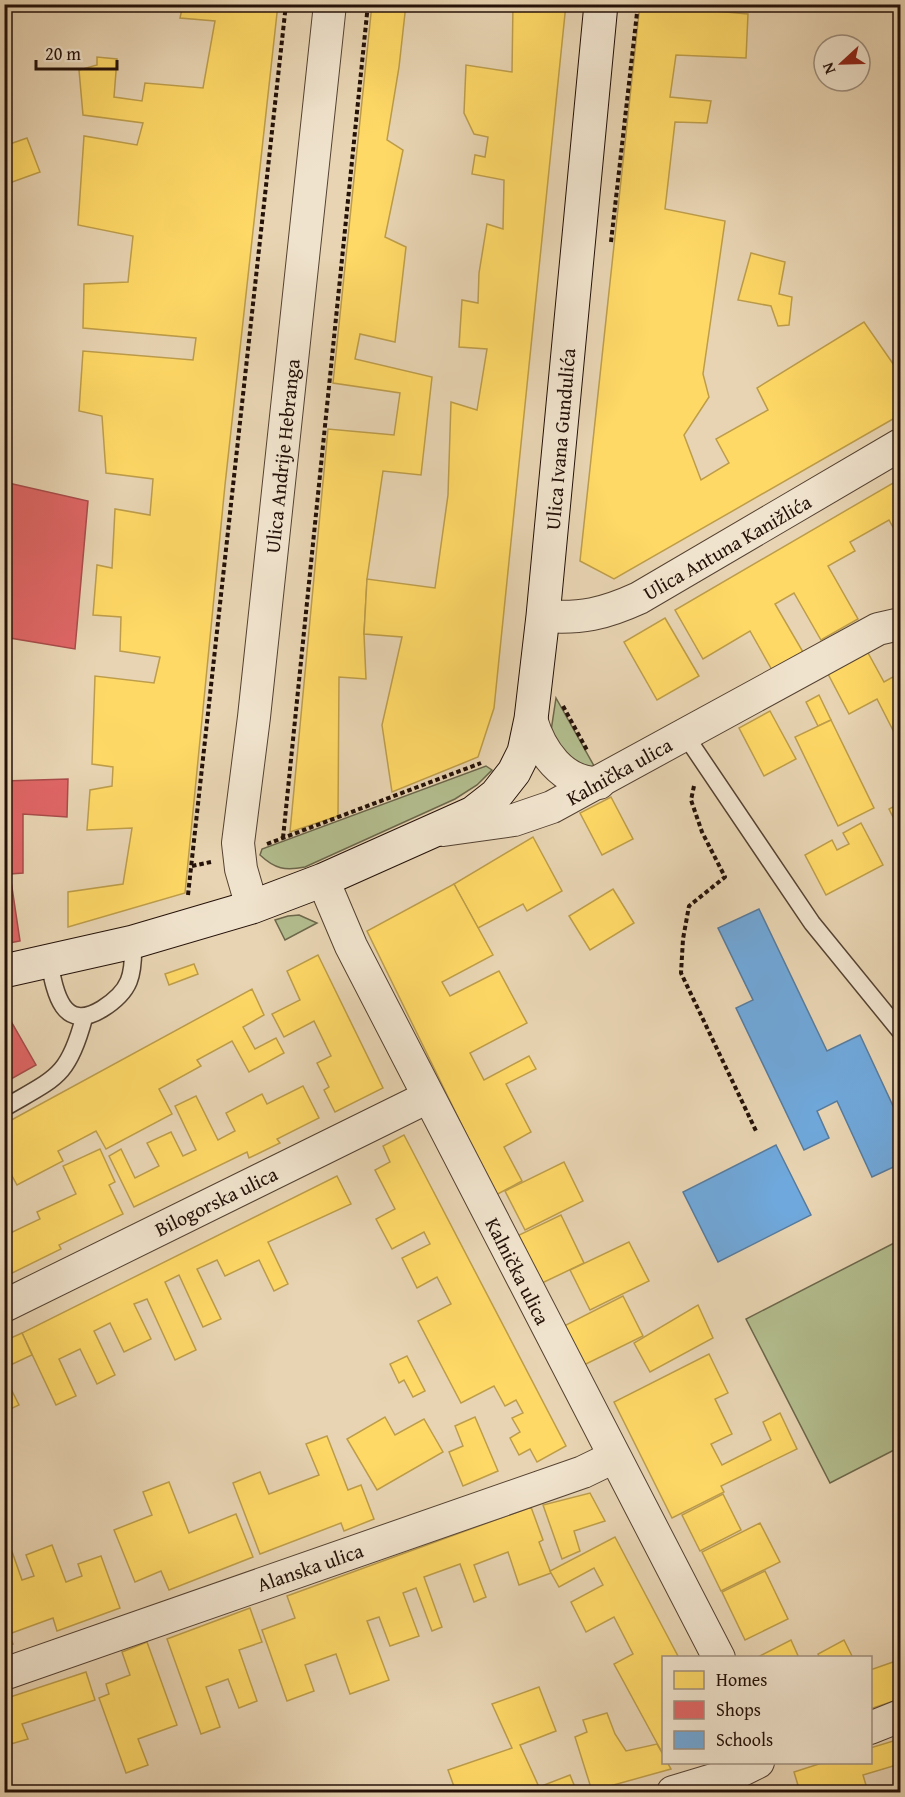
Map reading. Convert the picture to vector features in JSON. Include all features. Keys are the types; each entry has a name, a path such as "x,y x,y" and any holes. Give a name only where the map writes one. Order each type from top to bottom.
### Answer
{"main road":[{"name":"Ulica Ivana Gundulića","path":"437,831 473,813 506,784 524,752 531,719 543,616 601,4"},
{"name":"Kalnička ulica","path":"49,961 133,942 252,907 323,880 437,831"},
{"path":"4,971 49,961"}],"street":[{"name":"Ulica Andrije Hebranga","path":"252,907 241,869 238,843 254,717 330,4"},
{"name":"Ulica Antuna Kanižlića","path":"543,616 570,618 597,615 639,598 900,445"},
{"name":"Kalnička ulica","path":"437,831 537,814 602,782 694,748 878,629 900,624"},
{"path":"531,719 540,744 558,766 578,780 589,783 602,782"},
{"name":"Kalnička ulica","path":"323,880 346,936 718,1656"},
{"name":"Bilogorska ulica","path":"4,1306 428,1097"},
{"name":"Alanska ulica","path":"4,1674 583,1472 614,1457"},
{"path":"872,1727 900,1716"},
{"path":"673,1792 736,1773 755,1764"}],"lane":[{"path":"694,748 812,923 900,1031"},
{"path":"49,961 55,989 61,1002 76,1017 84,1018 108,1005 128,987 134,961 133,942"},
{"path":"4,1108 52,1080 61,1072 77,1045 84,1018"}],"path":[{"path":"286,4 192,866 239,855 488,759"},
{"path":"283,838 368,4"},
{"path":"562,703 602,782"},
{"path":"694,748 691,800 702,832 725,877 689,906 683,939 681,974 757,1133"}],"green space":[{"path":"556,698 598,773 563,759 551,731"},
{"path":"486,766 492,770 477,785 455,799 305,867 281,868 260,855 262,849"},
{"path":"299,915 317,923 285,940 275,920"},
{"path":"900,1240 900,1447 830,1483 746,1319"}],"building: Homes":[{"path":"183,4 278,4 225,485 185,893 68,927 68,892 123,884 132,828 87,830 90,790 112,786 113,767 92,764 95,676 154,683 160,657 120,651 121,617 93,615 97,565 112,568 115,509 150,515 153,479 106,473 102,416 79,411 83,351 193,360 196,338 83,328 84,284 128,282 133,236 78,225 84,136 137,145 143,123 83,115 79,70 97,65 97,57 117,59 114,97 142,101 145,83 203,88 215,21 180,18"},
{"path":"372,4 406,4 387,140 403,150 385,237 406,247 395,342 360,334 355,359 432,377 421,475 383,471 367,579 364,634 366,679 339,677 338,816 290,832 328,429 394,435 400,393 333,383"},
{"path":"513,4 566,4 494,708 478,757 392,792 382,725 402,637 364,634 367,579 435,588 448,495 451,402 477,410 487,349 459,347 462,300 478,303 479,273 487,224 503,229 504,180 472,174 475,155 485,157 488,137 474,134 464,113 466,65 512,72"},
{"path":"640,4 683,4 682,8 748,14 746,58 676,55 670,97 711,101 707,123 675,122 665,209 725,221 703,374 709,397 684,435 701,480 729,463 716,439 768,410 757,388 864,322 896,368 900,366 900,415 614,579 580,561"},
{"path":"27,138 40,172 4,185 4,146"},
{"path":"751,253 785,262 779,294 792,297 789,325 778,326 771,306 738,300"},
{"path":"900,479 900,540 889,520 850,542 855,551 828,566 858,619 821,640 794,593 775,604 803,652 772,670 750,631 703,659 675,610"},
{"path":"665,618 699,676 657,700 624,642"},
{"path":"867,651 884,682 900,673 900,744 877,699 849,714 827,672"},
{"path":"819,695 831,720 818,726 806,702"},
{"path":"770,711 796,759 764,776 739,728"},
{"path":"831,720 874,808 838,826 795,737"},
{"path":"611,797 633,839 602,855 580,813"},
{"path":"900,803 900,831 889,809"},
{"path":"861,823 883,865 826,895 805,855 832,840 837,850 849,844 843,833"},
{"path":"533,837 562,891 527,911 523,904 478,928 454,884"},
{"path":"454,884 493,955 442,982 450,996 499,971 527,1023 470,1053 484,1080 529,1056 536,1069 506,1084 531,1132 504,1147 522,1181 496,1195 367,931"},
{"path":"613,889 634,923 590,950 569,916"},
{"path":"318,955 383,1088 335,1112 324,1090 329,1087 317,1063 331,1056 314,1021 284,1037 272,1014 300,1000 287,971"},
{"path":"194,964 198,974 169,985 165,974"},
{"path":"252,989 264,1015 243,1027 255,1049 276,1038 284,1053 249,1072 232,1041 197,1060 201,1066 159,1089 172,1114 106,1149 96,1131 58,1151 63,1161 17,1185 4,1161 4,1124"},
{"path":"303,1086 319,1118 277,1139 280,1143 249,1158 247,1152 134,1207 109,1156 121,1149 135,1178 159,1166 147,1143 171,1132 183,1156 196,1150 175,1106 196,1096 218,1140 235,1131 226,1113 262,1094 267,1104"},
{"path":"404,1135 566,1446 537,1462 530,1449 519,1455 510,1438 520,1432 512,1418 523,1413 516,1400 505,1406 494,1386 461,1403 418,1321 451,1304 437,1277 417,1288 402,1258 430,1244 424,1232 392,1249 376,1219 395,1209 375,1170 390,1162 383,1146"},
{"path":"100,1149 115,1182 109,1185 123,1214 59,1245 61,1249 4,1277 4,1236 40,1219 37,1212 76,1194 63,1166"},
{"path":"564,1162 583,1201 525,1230 505,1191"},
{"path":"337,1176 351,1204 268,1242 288,1284 274,1291 259,1260 225,1276 217,1260 197,1269 221,1319 203,1327 179,1275 165,1282 196,1350 175,1360 147,1299 134,1304 151,1339 124,1352 110,1323 94,1331 115,1375 97,1384 80,1349 59,1359 76,1396 56,1405 22,1333"},
{"path":"561,1215 584,1263 540,1284 517,1236"},
{"path":"629,1242 649,1281 590,1310 570,1270"},
{"path":"623,1296 643,1336 584,1365 564,1326"},
{"path":"698,1305 713,1338 650,1372 634,1343"},
{"path":"22,1333 32,1355 4,1368 4,1341"},
{"path":"709,1354 728,1393 715,1399 732,1434 711,1444 722,1465 771,1440 763,1422 780,1413 797,1449 721,1486 724,1492 672,1518 614,1402"},
{"path":"407,1356 425,1391 413,1397 404,1380 399,1383 390,1364"},
{"path":"4,1375 19,1405 4,1412"},
{"path":"385,1417 395,1435 424,1419 443,1452 377,1490 347,1439"},
{"path":"475,1417 498,1471 463,1486 449,1452 463,1446 455,1426"},
{"path":"327,1436 348,1490 361,1485 374,1519 344,1531 341,1523 260,1554 233,1483 260,1472 269,1494 319,1475 306,1444"},
{"path":"169,1482 189,1533 236,1514 253,1557 169,1590 161,1571 135,1582 114,1530 152,1515 143,1492"},
{"path":"590,1493 605,1521 574,1531 580,1551 562,1559 543,1505"},
{"path":"723,1494 741,1530 700,1551 682,1515"},
{"path":"531,1507 543,1540 539,1542 551,1573 519,1585 508,1552 474,1565 486,1597 474,1602 460,1564 424,1577 442,1627 432,1631 416,1588 403,1593 419,1636 390,1646 379,1617 367,1621 389,1680 350,1694 336,1654 305,1665 314,1691 287,1701 262,1630 295,1618 287,1596"},
{"path":"760,1523 780,1562 721,1591 702,1552"},
{"path":"615,1537 678,1656 662,1656 662,1752 614,1664 633,1654 614,1617 586,1632 571,1602 603,1585 594,1568 559,1587 550,1571"},
{"path":"9,1543 22,1580 34,1576 26,1555 52,1545 66,1582 82,1576 78,1564 101,1556 120,1608 57,1631 53,1618 9,1634 13,1644 4,1647 4,1545"},
{"path":"765,1571 788,1619 745,1640 722,1592"},
{"path":"250,1608 262,1642 239,1650 257,1701 239,1708 228,1679 206,1687 220,1727 201,1734 167,1639"},
{"path":"791,1640 798,1656 760,1656"},
{"path":"844,1640 852,1656 819,1656 818,1654"},
{"path":"147,1642 177,1725 138,1739 148,1765 126,1773 99,1698 109,1694 106,1684 130,1675 122,1652"},
{"path":"896,1661 900,1670 900,1699 872,1708 872,1669"},
{"path":"86,1672 95,1700 22,1724 28,1739 4,1746 4,1699"},
{"path":"539,1687 556,1731 520,1745 539,1787 570,1775 577,1792 456,1792 448,1770 512,1748 492,1704"},
{"path":"607,1713 615,1734 626,1751 657,1744 662,1753 662,1764 668,1764 671,1769 592,1791 575,1737 587,1732 583,1720"},
{"path":"900,1739 900,1764 863,1775 868,1792 800,1792 794,1772 819,1764 872,1764 872,1747"}],"building: Shops":[{"path":"4,482 88,501 75,649 4,637"},
{"path":"68,779 67,817 23,814 23,873 10,874 20,941 4,944 4,781"},
{"path":"4,1009 36,1065 4,1083"}],"building: Schools":[{"path":"759,909 827,1051 860,1035 900,1121 900,1164 872,1177 837,1101 817,1111 829,1138 804,1150 736,1008 753,1000 718,928"},
{"path":"776,1145 811,1215 718,1262 683,1192"}]}
